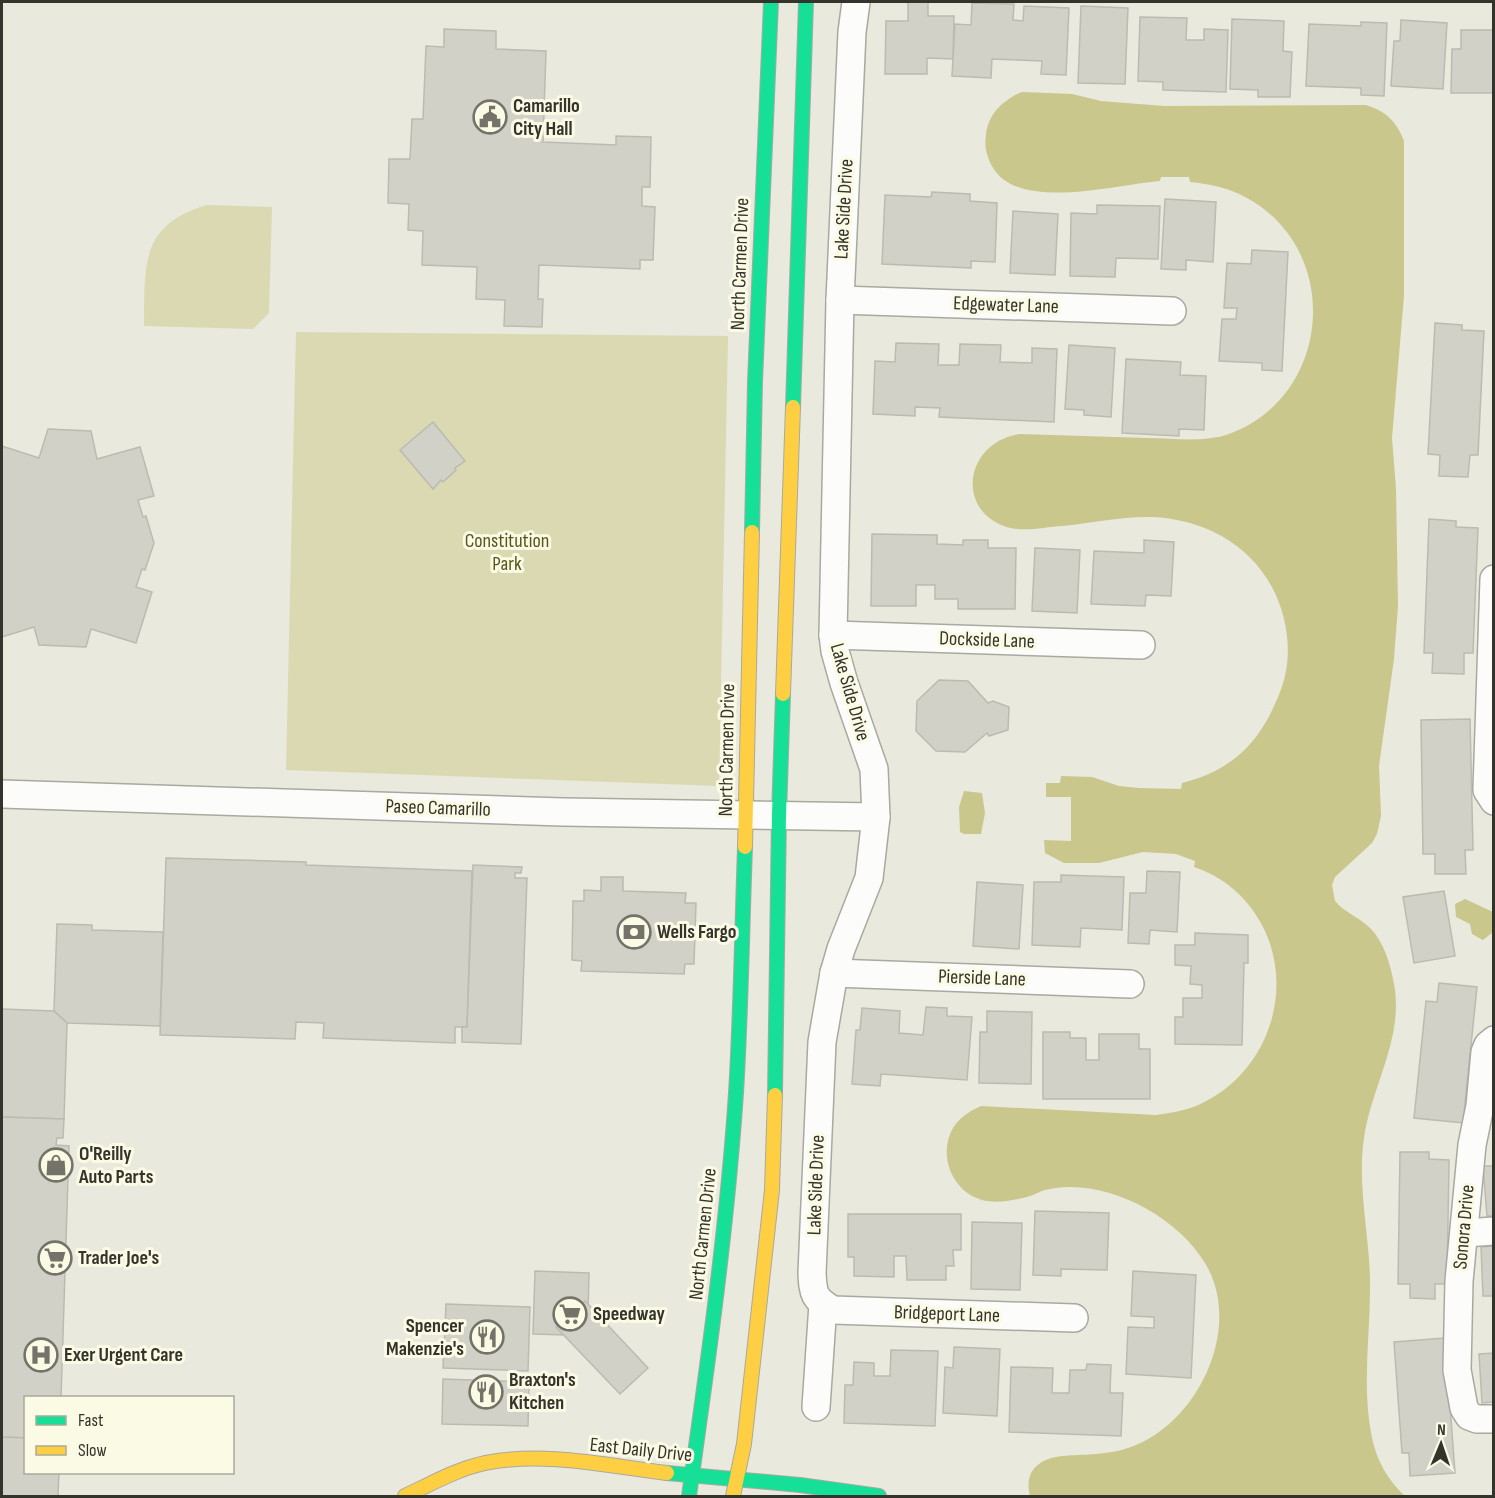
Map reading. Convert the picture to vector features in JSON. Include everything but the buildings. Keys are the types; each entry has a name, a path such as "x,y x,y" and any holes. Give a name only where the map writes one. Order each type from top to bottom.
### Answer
{"main road":[{"name":"North Carmen Drive","path":"689,1497 714,1324 736,1091 746,814 755,382 771,2"},
{"path":"733,1497 744,1444 772,1190 776,1116 779,815 806,2"},
{"name":"East Daily Drive","path":"405,1497 458,1471 486,1463 539,1459 818,1487 879,1497"}],"street":[{"name":"Lake Side Drive","path":"823,1304 816,1299 812,1273 822,1042 834,973 869,878 876,817 873,769 844,683 833,635 840,300 852,32 856,2"},
{"name":"Edgewater Lane","path":"840,300 1172,311"},
{"path":"1494,579 1487,790 1494,801"},
{"name":"Dockside Lane","path":"833,635 1141,645"},
{"name":"Paseo Camarillo","path":"2,794 563,812 876,817"},
{"name":"Pierside Lane","path":"834,973 1130,984"},
{"name":"Sonora Drive","path":"1481,1418 1464,1408 1457,1370 1459,1281 1472,1145 1480,1106 1483,1062 1488,1045 1494,1040"},
{"path":"1465,1233 1494,1231"},
{"path":"816,1407 823,1304"},
{"name":"Bridgeport Lane","path":"823,1304 833,1310 850,1311 1074,1318"}],"green space":[{"path":"207,205 272,207 269,313 253,329 144,326 146,267 157,236 185,213"},
{"name":"Constitution Park","path":"296,332 728,336 719,786 286,770"}],"shaded area":[{"path":"1022,92 1072,94 1101,101 1164,106 1366,105 1390,118 1404,141 1404,296 1392,438 1396,489 1398,606 1394,659 1379,766 1381,816 1377,834 1372,843 1335,877 1332,885 1335,901 1367,925 1379,940 1390,966 1396,1000 1392,1040 1364,1138 1362,1173 1370,1279 1367,1378 1369,1418 1372,1438 1380,1463 1393,1484 1405,1496 1030,1496 1031,1474 1035,1467 1045,1460 1105,1453 1131,1447 1155,1435 1176,1417 1194,1395 1208,1370 1216,1343 1219,1315 1216,1288 1205,1263 1192,1245 1175,1229 1135,1203 1113,1194 1067,1187 1045,1190 1020,1199 999,1202 985,1201 969,1194 955,1179 947,1159 949,1138 953,1128 966,1115 981,1106 1156,1115 1196,1106 1220,1093 1241,1075 1257,1053 1268,1029 1275,1004 1276,977 1272,951 1256,915 1242,897 1225,882 1194,867 1195,861 1176,854 1143,852 1099,863 1064,863 1045,853 1044,840 1071,841 1071,797 1046,797 1046,783 1060,783 1061,776 1092,777 1119,786 1181,789 1182,783 1217,770 1243,751 1264,725 1284,680 1288,641 1279,603 1264,574 1239,547 1224,537 1189,523 1152,517 1033,529 1011,528 988,517 978,505 973,491 973,476 978,462 988,449 1002,440 1020,434 1188,439 1229,434 1263,415 1289,389 1305,357 1313,322 1311,286 1299,252 1278,222 1247,198 1219,187 1190,182 1189,177 1161,177 1160,181 1069,192 1023,189 1005,180 992,166 987,155 985,143 987,127 993,114 1003,104"},
{"path":"964,791 982,793 985,813 981,834 960,832 959,807"},
{"path":"1465,899 1493,912 1493,932 1483,940 1472,934 1470,924 1456,917 1455,904"}],"traffic: fast":[{"path":"752,532 755,382 771,2"},
{"path":"793,407 806,2"},
{"path":"775,1095 783,694"},
{"path":"689,1496 728,1194 739,1032 745,847"},
{"path":"667,1473 800,1485 879,1496"}],"traffic: slow":[{"path":"783,694 793,407"},
{"path":"745,847 752,532"},
{"path":"733,1496 744,1444 772,1190 775,1095"},
{"path":"405,1496 464,1469 508,1460 553,1459 667,1473"}],"place":[{"name":"Camarillo City Hall","path":"490,117"},
{"name":"Wells Fargo","path":"634,932"},
{"name":"O'Reilly Auto Parts","path":"56,1165"},
{"name":"Trader Joe's","path":"55,1258"},
{"name":"Speedway","path":"570,1314"},
{"name":"Spencer Makenzie's","path":"487,1337"},
{"name":"Exer Urgent Care","path":"41,1355"},
{"name":"Braxton's Kitchen","path":"486,1392"}]}
